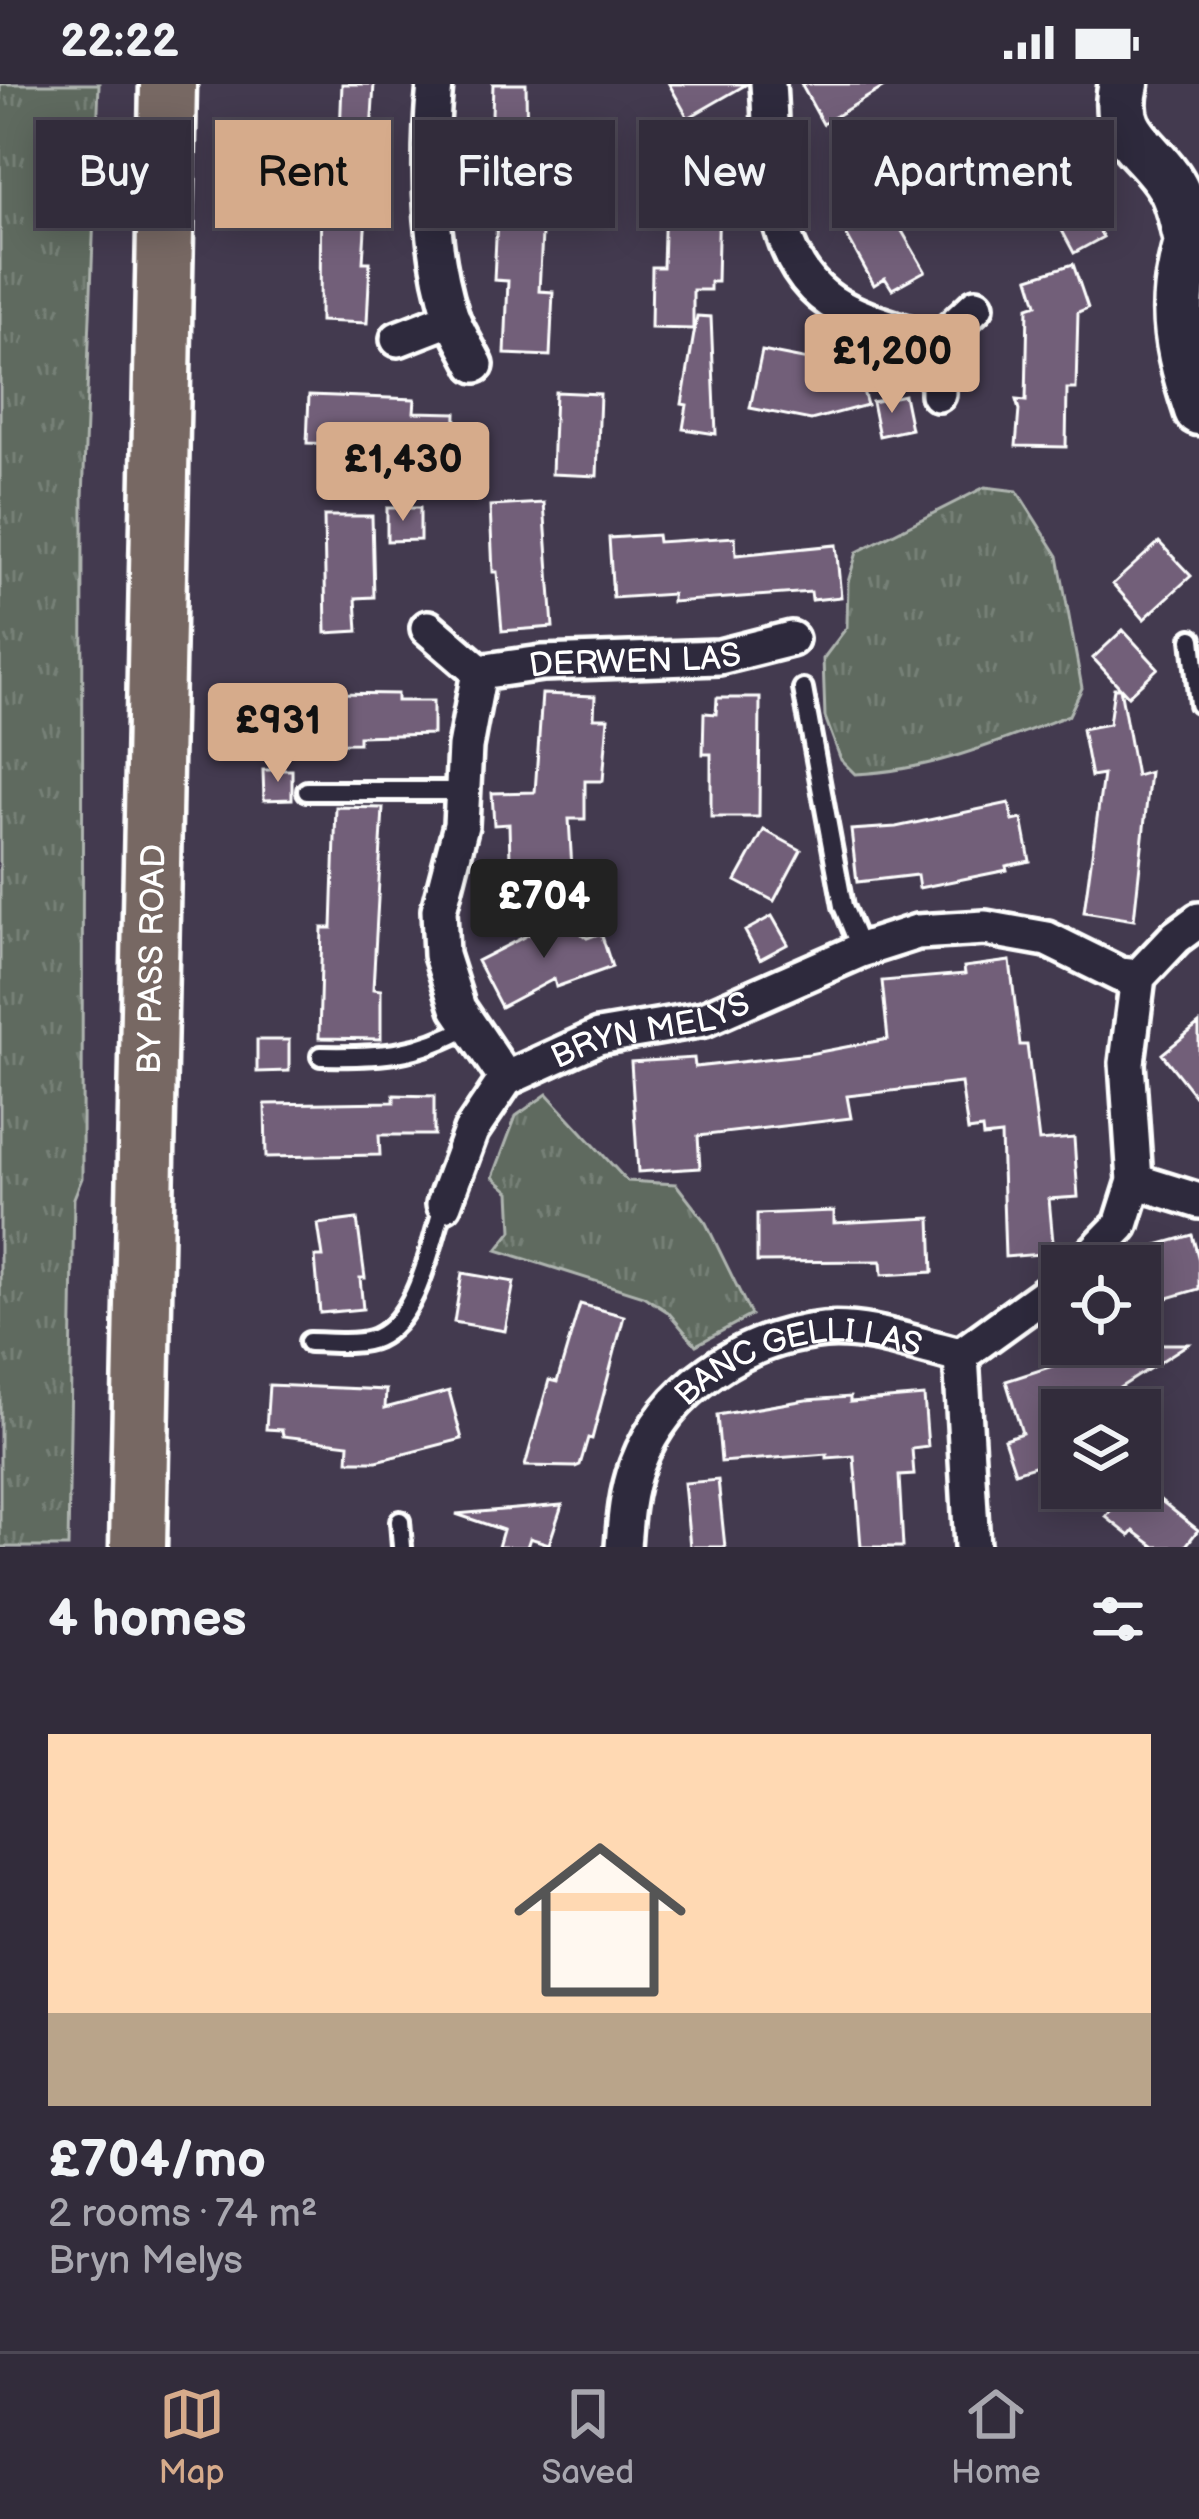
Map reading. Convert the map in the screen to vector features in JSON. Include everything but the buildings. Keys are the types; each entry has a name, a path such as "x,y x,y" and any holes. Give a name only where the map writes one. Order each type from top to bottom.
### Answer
{"main road":[{"name":"BY PASS ROAD","path":"138,1547 168,84"}],"street":[{"path":"436,84 433,187 438,261 452,318 476,364"},
{"path":"768,84 782,234 795,265 808,283 839,307 938,342"},
{"path":"1122,85 1124,124 1194,226 1175,313 1199,410"},
{"path":"1145,154 1162,163 1199,164"},
{"path":"938,394 938,342 976,306"},
{"path":"398,339 452,318"},
{"path":"428,628 479,672 465,747 460,824 440,910 441,955 458,1008 506,1079 471,1131 444,1204"},
{"name":"DERWEN LAS","path":"479,672 542,664 718,657 791,639"},
{"path":"1101,1245 1121,1225 1135,1181 1126,1063 1138,977 1199,920"},
{"name":"BRYN MELYS","path":"506,1079 598,1036 704,1019 861,950 917,932 985,928 1047,939 1120,975 1138,977"},
{"path":"1135,1181 1199,1201"},
{"name":"BANC GELLI LAS","path":"623,1547 626,1507 638,1463 664,1413 710,1370 764,1343 826,1330 961,1355 1041,1297"},
{"path":"961,1355 972,1547"}],"lane":[{"path":"1192,639 1199,704"},
{"path":"802,688 843,906 861,950"},
{"path":"307,791 462,791"},
{"path":"321,1056 392,1057 438,1044 470,1026"},
{"path":"309,1342 372,1340 398,1324 418,1283 444,1204"},
{"path":"400,1521 402,1547"}],"green space":[{"path":"0,84 99,84 98,120 36,120 36,228 93,228 83,498 82,1178 74,1198 68,1547 0,1547"},
{"path":"985,487 1017,491 1058,556 1082,688 1069,715 1017,735 938,761 855,774 841,760 825,717 823,659 847,627 848,582 857,552"},
{"path":"547,1094 627,1181 676,1184 706,1223 751,1315 696,1345 668,1312 643,1296 497,1250 512,1231 510,1192 493,1177 516,1116"}]}
